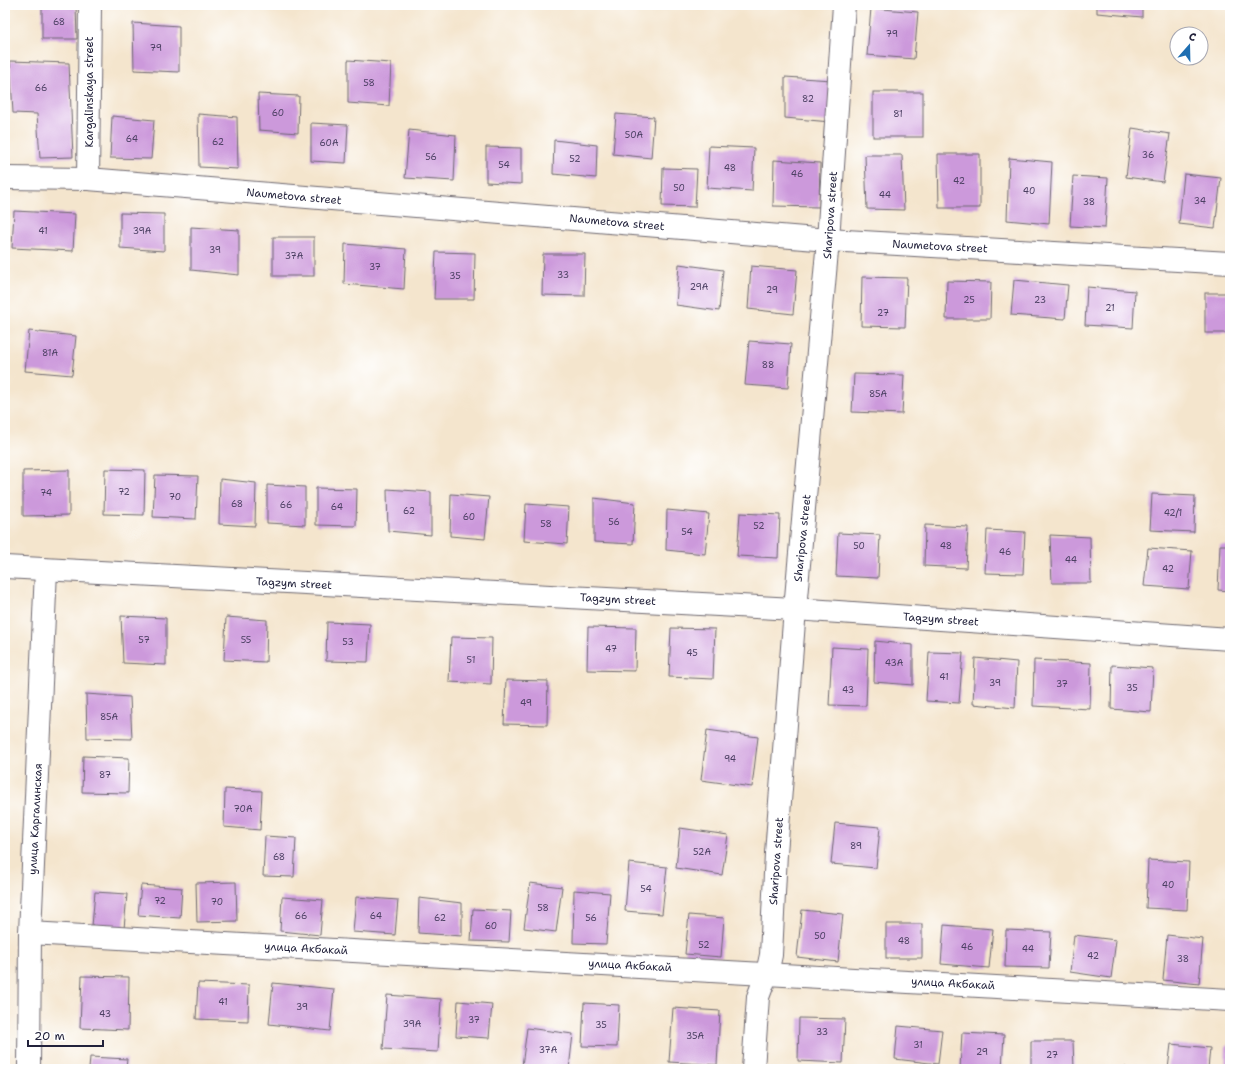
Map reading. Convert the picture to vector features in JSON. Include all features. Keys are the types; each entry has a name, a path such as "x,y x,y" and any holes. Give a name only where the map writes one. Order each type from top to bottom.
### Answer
{"street":[{"name":"Kargalinskaya street","path":"88,179 90,5"},
{"name":"Sharipova street","path":"753,1069 758,997 768,973 771,955 776,853 795,609 828,240 844,5"},
{"name":"Naumetova street","path":"5,178 88,179 828,240 1230,263"},
{"name":"Tagzym street","path":"5,567 795,609 1230,639"},
{"name":"улица Каргалинская","path":"29,1069 30,933 46,570"},
{"name":"улица Акбакай","path":"30,933 768,973 1230,1000"}],"building":[{"path":"42,5 76,5 77,39 42,39"},
{"path":"1097,5 1142,5 1142,17 1097,13"},
{"path":"871,8 918,12 914,59 867,55"},
{"path":"133,23 179,26 179,72 134,70"},
{"path":"348,60 391,63 389,106 348,103"},
{"path":"10,61 69,63 73,157 40,158 37,114 13,113"},
{"path":"785,77 832,80 831,122 785,118"},
{"path":"873,92 923,92 923,137 873,137"},
{"path":"258,94 299,96 298,133 259,130"},
{"path":"198,114 237,117 238,169 199,167"},
{"path":"616,114 654,117 651,158 613,154"},
{"path":"112,116 154,120 151,159 110,158"},
{"path":"311,123 348,125 346,163 311,161"},
{"path":"1132,128 1170,134 1163,182 1126,177"},
{"path":"409,130 456,135 454,181 405,178"},
{"path":"554,140 597,145 596,178 553,174"},
{"path":"709,146 754,148 752,191 707,188"},
{"path":"486,147 521,148 521,184 486,182"},
{"path":"938,154 980,154 980,208 939,208"},
{"path":"865,155 902,155 904,210 867,209"},
{"path":"1009,158 1052,162 1049,224 1007,220"},
{"path":"774,160 820,163 819,207 773,206"},
{"path":"663,168 697,169 695,207 662,206"},
{"path":"1184,174 1221,178 1215,228 1179,224"},
{"path":"1073,176 1108,178 1105,228 1070,226"},
{"path":"14,211 75,214 73,251 12,248"},
{"path":"120,213 164,214 164,251 120,248"},
{"path":"191,227 239,230 239,275 191,270"},
{"path":"273,237 314,237 314,276 273,276"},
{"path":"345,244 406,249 404,289 344,284"},
{"path":"436,252 475,253 474,299 434,299"},
{"path":"543,254 585,254 584,296 542,295"},
{"path":"679,264 723,270 719,311 676,305"},
{"path":"751,266 797,270 793,314 748,309"},
{"path":"862,277 907,278 905,327 861,326"},
{"path":"1014,280 1068,285 1065,319 1011,315"},
{"path":"947,281 991,282 990,319 946,319"},
{"path":"1087,287 1135,291 1133,328 1085,325"},
{"path":"1205,293 1230,293 1230,333 1205,333"},
{"path":"29,331 76,336 72,375 25,371"},
{"path":"749,341 791,344 788,388 745,385"},
{"path":"854,374 904,375 902,414 852,412"},
{"path":"105,469 145,470 144,515 104,514"},
{"path":"69,470 69,515 23,516 23,471"},
{"path":"155,475 198,476 196,519 153,517"},
{"path":"220,479 256,483 255,526 219,524"},
{"path":"267,485 305,487 305,525 267,523"},
{"path":"316,488 357,489 356,526 316,525"},
{"path":"387,489 431,492 431,535 388,531"},
{"path":"451,494 489,497 485,539 450,536"},
{"path":"1152,494 1195,496 1194,532 1150,530"},
{"path":"594,498 635,503 633,544 594,542"},
{"path":"526,504 569,507 567,544 524,541"},
{"path":"667,510 709,514 705,554 666,550"},
{"path":"740,513 780,515 778,558 737,556"},
{"path":"925,525 968,527 966,568 924,566"},
{"path":"987,530 1025,532 1023,574 985,573"},
{"path":"838,533 880,535 878,578 836,576"},
{"path":"1050,535 1090,537 1091,583 1052,583"},
{"path":"1220,545 1230,545 1230,591 1218,590"},
{"path":"1148,548 1192,551 1189,589 1144,586"},
{"path":"121,616 166,618 166,665 123,663"},
{"path":"226,617 267,620 266,662 224,660"},
{"path":"327,622 370,624 368,662 326,661"},
{"path":"588,627 636,628 635,671 587,670"},
{"path":"671,628 715,629 713,679 669,677"},
{"path":"451,637 492,638 491,684 449,682"},
{"path":"875,641 913,645 913,685 874,682"},
{"path":"832,647 868,649 866,706 829,705"},
{"path":"929,652 963,653 959,703 926,701"},
{"path":"975,658 1017,662 1015,708 973,704"},
{"path":"1034,660 1091,663 1090,709 1033,706"},
{"path":"1112,665 1153,668 1151,712 1111,709"},
{"path":"506,680 548,681 547,725 504,724"},
{"path":"86,694 130,697 132,739 87,738"},
{"path":"707,730 758,737 752,787 701,780"},
{"path":"83,756 129,758 128,793 82,792"},
{"path":"225,789 262,791 260,830 224,827"},
{"path":"835,823 880,827 876,868 831,864"},
{"path":"680,828 728,835 722,875 676,868"},
{"path":"265,836 296,838 294,877 263,876"},
{"path":"1148,860 1189,862 1187,910 1146,908"},
{"path":"629,863 667,867 662,914 625,911"},
{"path":"236,882 237,921 197,922 196,883"},
{"path":"530,883 562,887 556,932 524,928"},
{"path":"141,885 182,888 180,918 138,915"},
{"path":"574,890 610,893 606,944 573,943"},
{"path":"95,892 127,894 124,929 92,926"},
{"path":"282,897 323,900 320,935 280,931"},
{"path":"356,897 398,900 395,935 353,932"},
{"path":"419,898 462,903 462,936 418,933"},
{"path":"473,909 511,911 509,942 471,941"},
{"path":"802,910 843,914 838,962 797,957"},
{"path":"689,915 724,918 721,957 685,954"},
{"path":"886,924 922,924 922,958 886,958"},
{"path":"944,925 993,929 989,968 941,964"},
{"path":"1006,930 1051,932 1049,968 1005,967"},
{"path":"1074,935 1116,940 1111,978 1070,972"},
{"path":"1167,935 1203,939 1199,984 1163,980"},
{"path":"82,976 129,977 128,1030 80,1028"},
{"path":"198,983 249,985 248,1021 196,1019"},
{"path":"273,983 334,989 330,1031 269,1024"},
{"path":"387,995 441,999 438,1052 383,1049"},
{"path":"458,1001 492,1004 489,1038 456,1036"},
{"path":"584,1003 619,1005 617,1047 582,1046"},
{"path":"673,1008 720,1011 717,1065 669,1062"},
{"path":"799,1018 845,1019 843,1063 798,1061"},
{"path":"898,1026 942,1030 938,1064 895,1059"},
{"path":"527,1028 573,1034 569,1069 546,1069 522,1066"},
{"path":"962,1033 1004,1035 1002,1069 960,1069"},
{"path":"1031,1041 1073,1041 1074,1069 1031,1069"},
{"path":"1171,1044 1210,1048 1208,1069 1168,1069"},
{"path":"1226,1045 1230,1045 1230,1069 1225,1069"},
{"path":"90,1057 127,1059 126,1069 89,1069"},
{"path":"1126,1067 1126,1069 1097,1069 1097,1068"}]}
